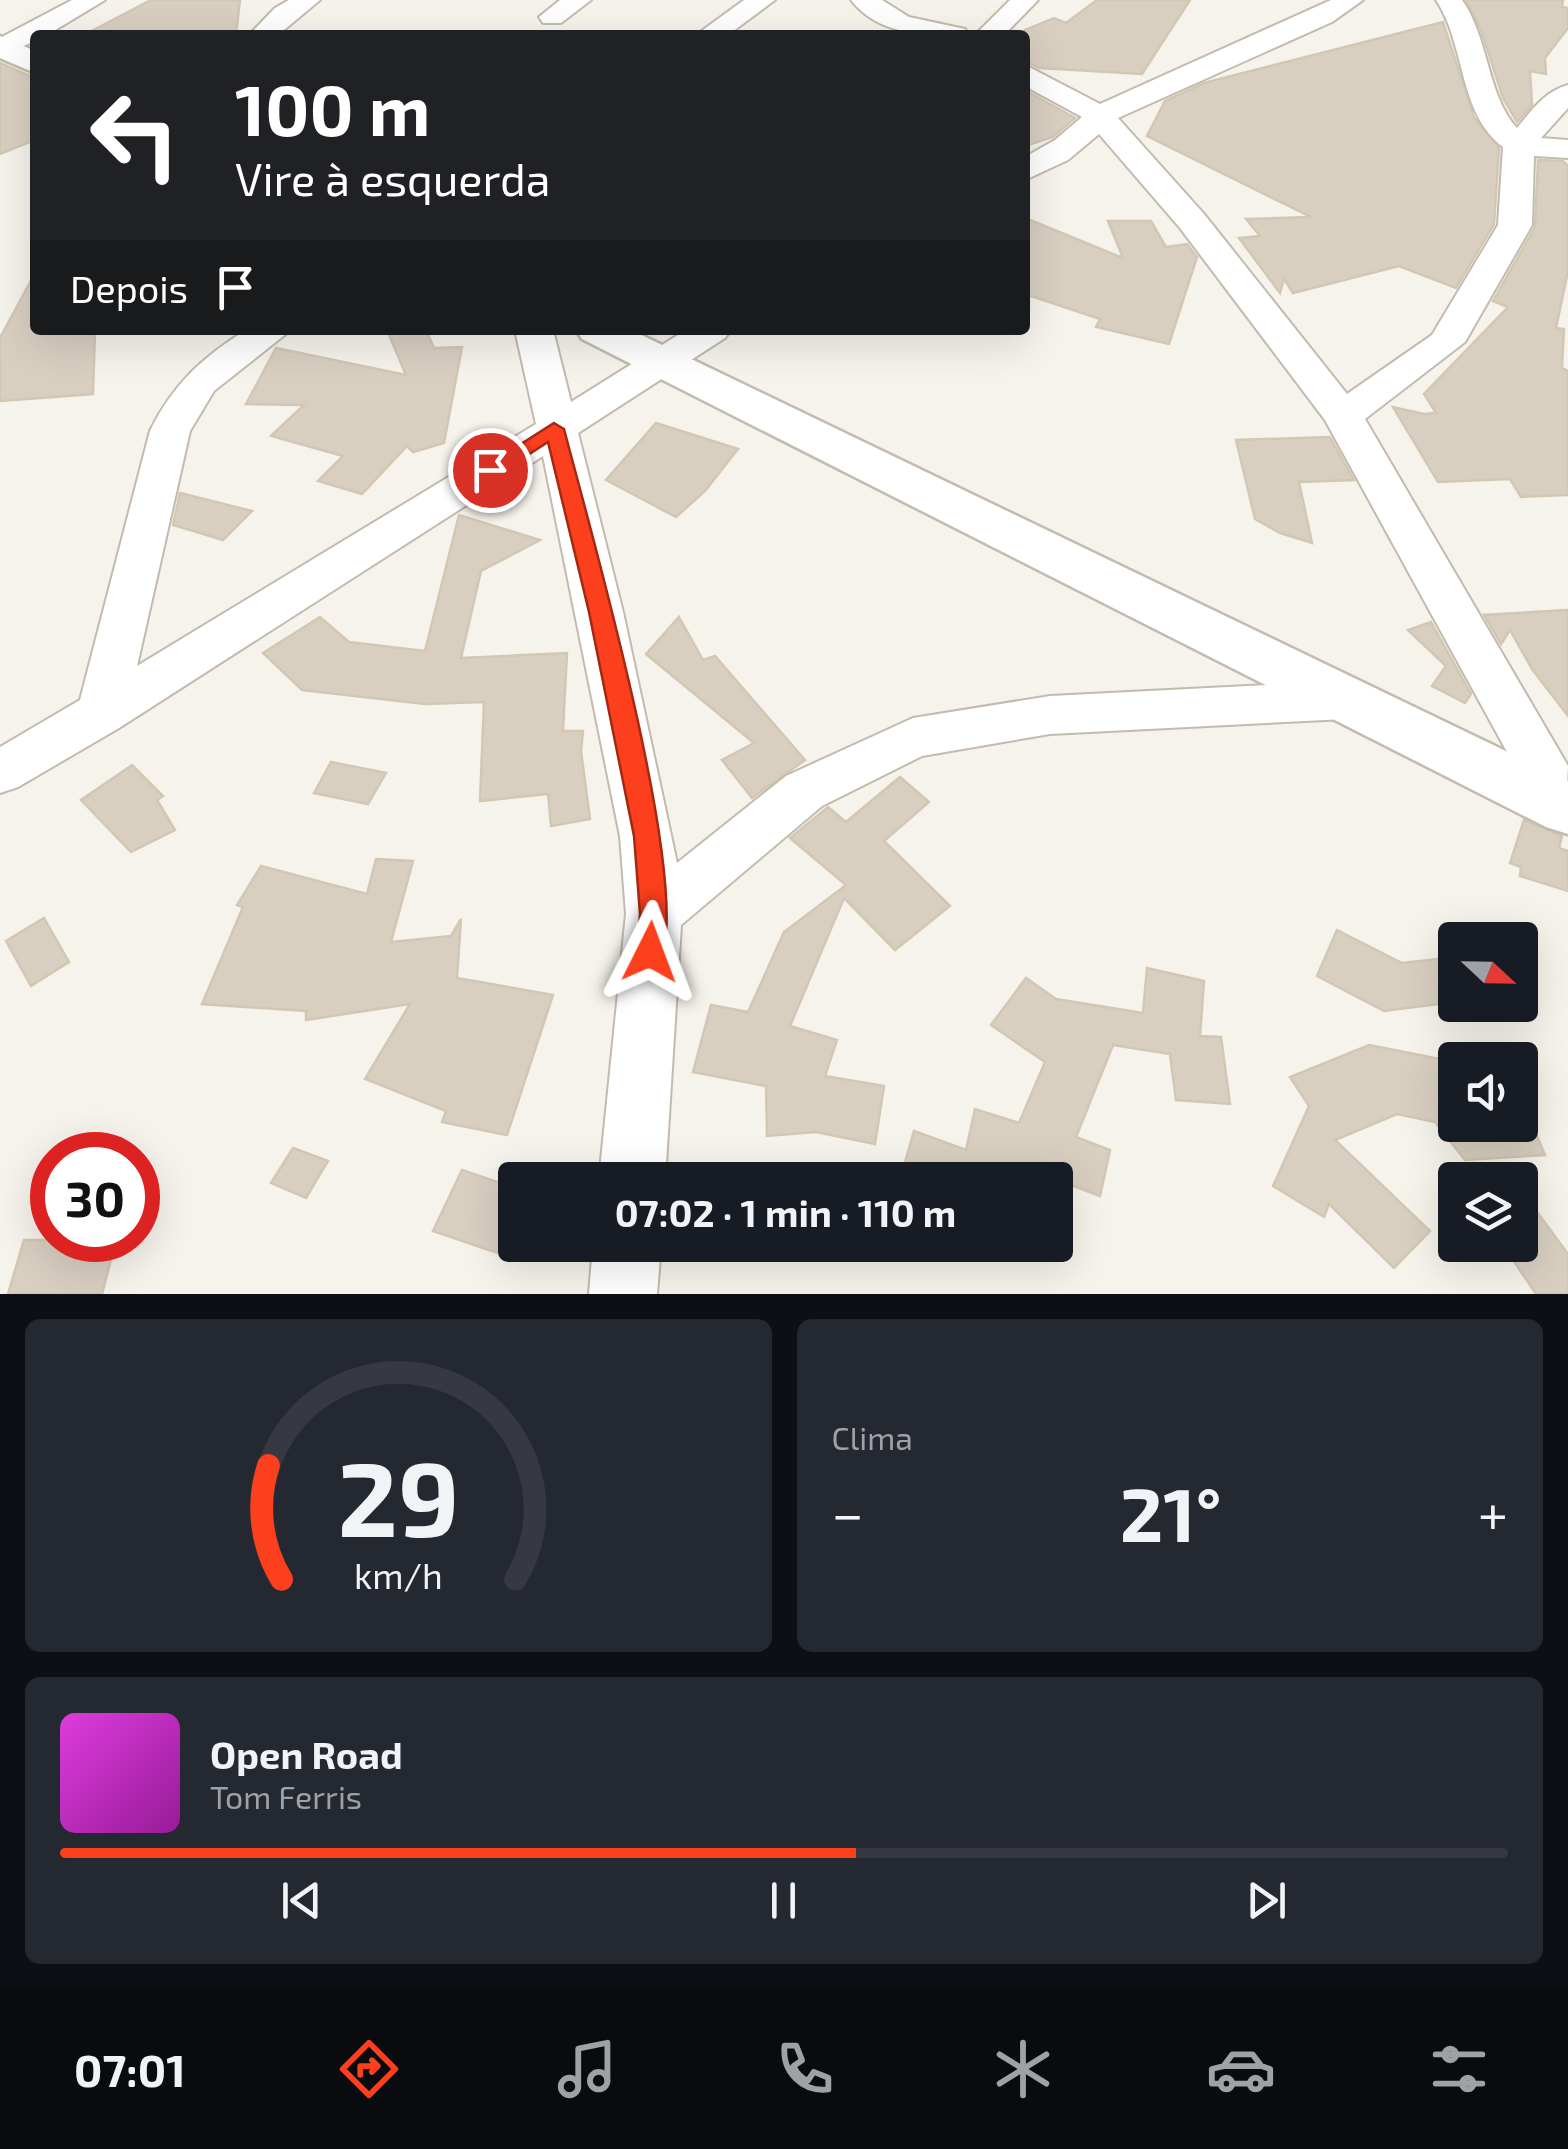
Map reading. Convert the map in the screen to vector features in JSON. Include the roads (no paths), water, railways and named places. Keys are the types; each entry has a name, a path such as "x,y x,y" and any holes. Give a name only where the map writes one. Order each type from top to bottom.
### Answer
{"street":[{"path":"41,30 92,0"},
{"path":"267,30 307,0"},
{"path":"552,18 578,0"},
{"path":"864,0 900,23 932,30"},
{"path":"994,30 1024,0"},
{"path":"1030,167 1070,146 1087,132 1099,114 1323,16 1350,0"},
{"path":"1449,0 1464,22 1490,114 1498,128 1519,146 1568,149"},
{"path":"717,4 754,6"},
{"path":"718,30 754,6"},
{"path":"1,54 30,37"},
{"path":"1,54 30,62"},
{"path":"1030,77 1099,114 1192,221 1344,416 1567,809"},
{"path":"1344,416 1446,342 1515,225 1519,146 1548,110 1568,94"},
{"path":"101,714 160,468 186,395 214,368 264,335"},
{"path":"535,335 647,836 654,914 633,1162"},
{"path":"606,335 1567,809"},
{"path":"0,772 101,714 703,335"},
{"path":"654,914 804,791 913,738 1050,715 1345,700"},
{"path":"622,1294 625,1262"}]}
